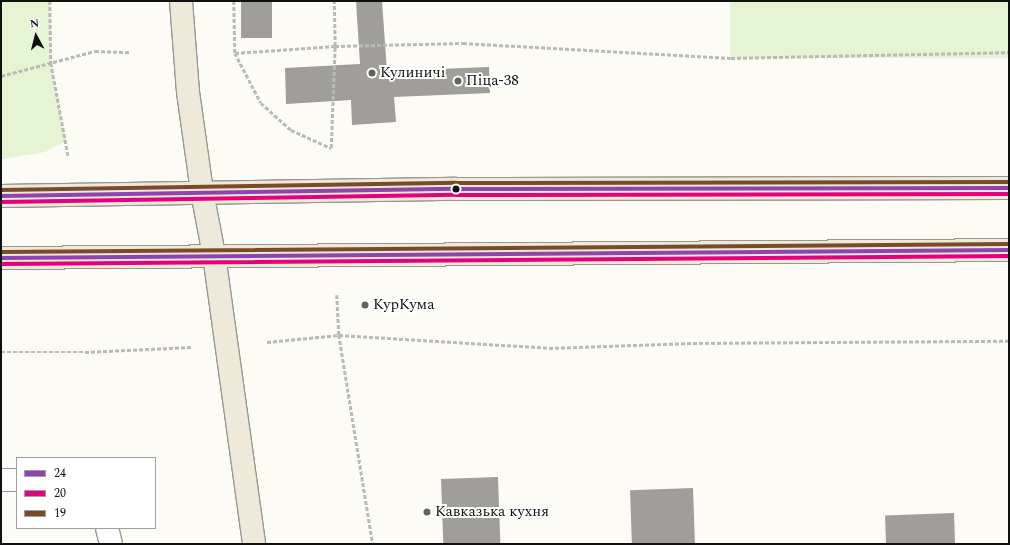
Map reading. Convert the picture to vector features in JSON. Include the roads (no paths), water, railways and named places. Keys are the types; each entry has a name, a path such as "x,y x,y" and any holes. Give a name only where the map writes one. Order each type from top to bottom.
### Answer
{"main road":[{"path":"181,1 188,92 202,192 214,255 254,544"},
{"path":"1,196 456,189 1009,188"},
{"path":"1,258 214,255 1009,250"}],"lane":[{"path":"1,480 16,480"},
{"path":"107,529 111,544"}],"place":[{"name":"Кулиничі","path":"372,73"},
{"name":"Піца-38","path":"458,81"},
{"name":"КурКума","path":"365,305"},
{"name":"Кавказька кухня","path":"427,512"}]}
